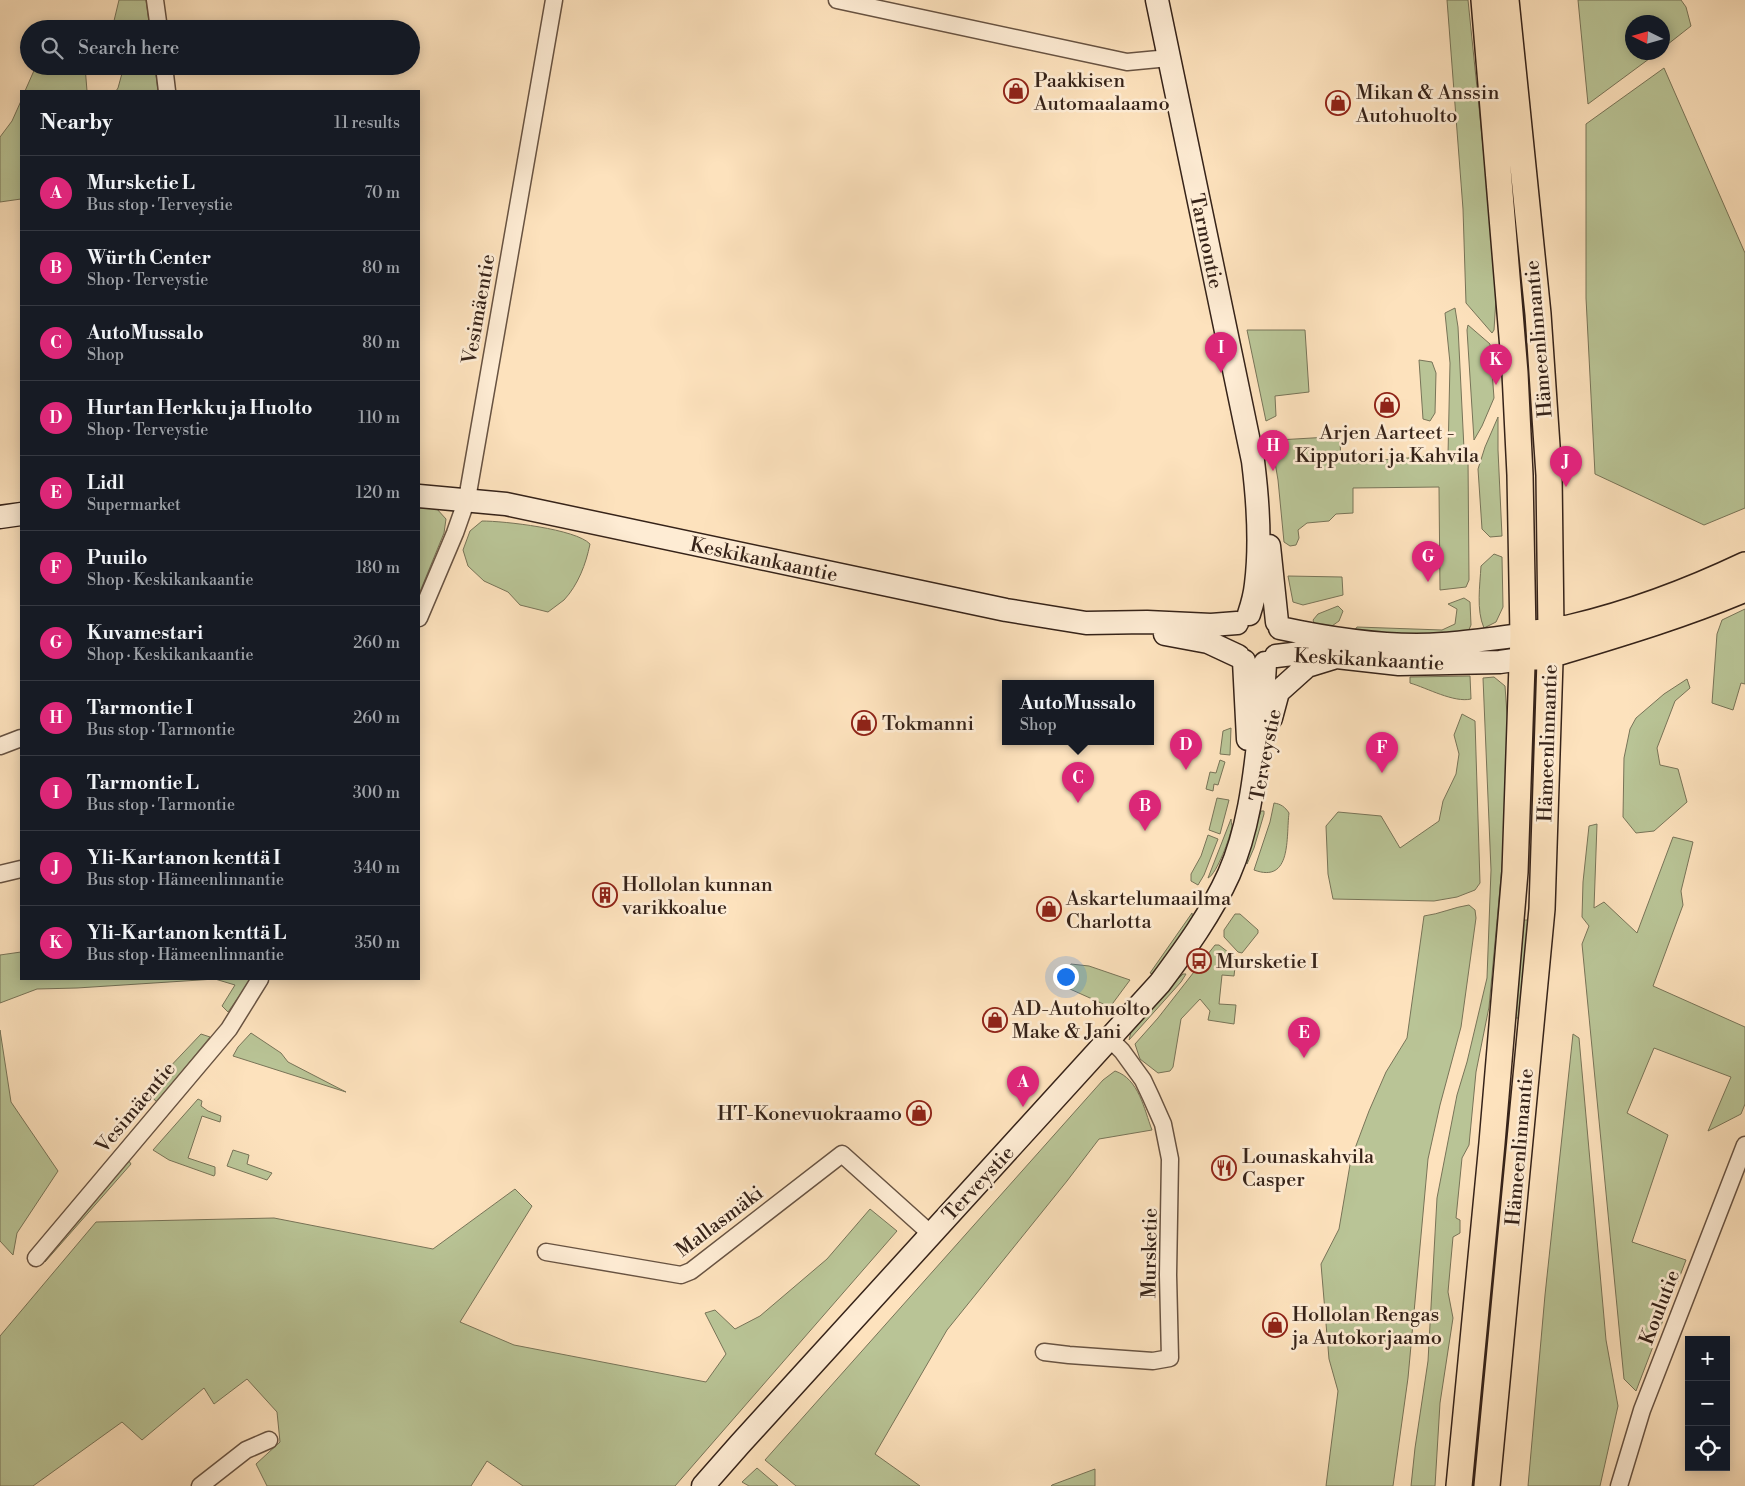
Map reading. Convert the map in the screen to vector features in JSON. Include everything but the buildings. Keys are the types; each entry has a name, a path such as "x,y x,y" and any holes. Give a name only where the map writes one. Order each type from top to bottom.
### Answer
{"main road":[{"name":"Tarmontie","path":"1157,0 1256,482 1258,552 1256,585 1243,619"},
{"name":"Hämeenlinnantie","path":"1459,1486 1515,872 1522,647 1520,475 1515,374 1484,0"},
{"name":"Hämeenlinnantie","path":"1487,1486 1542,909 1551,630 1549,475 1538,314 1506,0"},
{"name":"Tarmontie","path":"1256,482 1264,506 1279,625"},
{"name":"Keskikankaantie","path":"420,496 506,504 1006,610 1086,623 1211,624 1243,619"},
{"path":"0,517 20,514"},
{"path":"1522,647 1551,630 1572,628 1644,606 1707,583 1745,565"},
{"path":"1522,647 1550,655 1646,626 1745,589"},
{"path":"1264,614 1271,617 1279,625 1282,642 1256,659 1234,650 1232,636 1243,619 1264,614"},
{"name":"Keskikankaantie","path":"1110,624 1208,642 1256,659 1301,653 1399,664 1500,662 1522,647"},
{"name":"Keskikankaantie","path":"1279,625 1344,639 1401,644 1522,647"},
{"name":"Terveystie","path":"703,1486 1160,983 1196,935 1218,897 1245,841 1263,789 1272,714 1278,692 1307,666 1335,657"},
{"name":"Terveystie","path":"1235,859 1232,850 1244,788 1256,659"}],"street":[{"path":"155,0 158,20"},
{"name":"Vesimäentie","path":"420,616 467,500 554,0"},
{"path":"836,0 1127,62 1169,58"},
{"path":"165,75 167,90"},
{"path":"0,746 20,738"},
{"path":"0,874 20,869"},
{"name":"Vesimäentie","path":"36,1258 229,1029 259,980"},
{"name":"Mursketie","path":"1044,1352 1153,1361 1170,1358 1168,1276 1170,1159 1163,1124 1147,1088 1122,1051 1110,1039"},
{"name":"Koulutie","path":"1619,1486 1642,1410 1745,1145"},
{"name":"Mallasmäki","path":"546,1252 681,1275 691,1272 842,1154 931,1234"},
{"path":"200,1486 246,1450 269,1440"}],"green space":[{"path":"119,0 146,0 149,20 114,20"},
{"path":"1447,0 1468,0 1497,283 1494,330 1492,333 1466,303 1463,209"},
{"path":"1578,0 1681,0 1686,7 1691,26 1670,42 1670,15 1625,15 1625,60 1648,60 1588,104"},
{"path":"1664,68 1745,253 1745,508 1704,525 1595,474 1586,298 1586,124"},
{"path":"32,75 86,75 87,90 25,90"},
{"path":"122,75 156,75 158,90 117,90"},
{"path":"20,103 20,199 0,202 0,137 12,121"},
{"path":"1455,308 1458,327 1464,449 1468,458 1469,580 1466,587 1440,590 1439,487 1353,488 1353,513 1336,514 1329,521 1307,523 1298,530 1299,538 1296,545 1290,546 1284,542 1278,480 1270,433 1277,431 1278,440 1329,437 1340,440 1341,463 1448,455 1450,363 1445,313"},
{"path":"1468,325 1490,344 1494,398 1474,440 1467,330"},
{"path":"1247,330 1305,330 1309,392 1275,396 1276,416 1266,421"},
{"path":"1419,360 1432,362 1436,373 1435,413 1430,421 1423,419"},
{"path":"1498,417 1502,536 1490,537 1482,529 1478,469"},
{"path":"420,508 436,508 446,519 444,533 420,592"},
{"path":"482,521 506,522 555,530 570,534 590,544 581,574 564,600 548,612 520,605 508,592 484,581 468,566 463,550 470,531"},
{"path":"1494,554 1502,557 1503,607 1496,622 1484,628 1479,605 1481,566"},
{"path":"1288,576 1342,577 1343,595 1303,605 1293,602"},
{"path":"1464,598 1470,602 1471,625 1467,634 1449,637 1353,632 1357,627 1442,630 1455,624 1457,609 1448,604"},
{"path":"1338,606 1343,611 1339,621 1329,628 1315,625 1313,620 1318,614"},
{"path":"1745,609 1745,684 1741,683 1733,710 1712,703 1717,634 1722,620"},
{"path":"1470,676 1471,699 1464,700 1449,697 1410,683 1410,677"},
{"path":"1494,677 1505,686 1509,742 1506,823 1489,1007 1476,1072 1469,1145 1462,1158 1456,1218 1460,1220 1460,1233 1453,1237 1448,1292 1453,1318 1440,1403 1435,1486 1411,1486 1428,1361 1437,1198 1457,1095 1487,978 1491,870 1483,678"},
{"path":"1687,679 1690,688 1675,701 1657,748 1660,765 1678,769 1687,802 1654,831 1636,833 1623,817 1624,758 1630,729 1636,718 1664,694"},
{"path":"1462,714 1475,721 1480,883 1475,890 1457,897 1434,901 1333,899 1328,874 1326,826 1338,812 1381,816 1400,848 1439,821 1443,801 1456,774 1459,754 1454,735"},
{"path":"1231,728 1230,755 1220,754 1223,731"},
{"path":"1220,760 1225,762 1218,785 1214,784 1213,791 1206,789 1210,772 1216,773"},
{"path":"1217,798 1229,800 1220,834 1209,830"},
{"path":"1274,803 1283,806 1289,813 1287,845 1281,864 1275,870 1266,873 1254,870 1270,822"},
{"path":"1261,811 1264,811 1264,814 1247,864 1247,853"},
{"path":"1231,819 1232,827 1226,846 1219,863 1208,878"},
{"path":"1597,824 1594,908 1604,902 1637,933 1673,837 1693,842 1681,891 1683,905 1653,986 1745,1027 1745,1104 1741,1114 1708,1131 1731,1077 1654,1048 1627,1113 1668,1135 1632,1242 1686,1260 1636,1391 1624,1379 1582,944 1589,926 1582,917 1583,882 1589,826"},
{"path":"1208,835 1218,839 1204,875 1198,885 1191,881 1191,874 1201,856"},
{"path":"1469,905 1475,910 1476,918 1461,1027 1428,1159 1408,1378 1393,1486 1326,1486 1338,1391 1329,1359 1321,1264 1339,1229 1351,1159 1369,1111 1386,1072 1407,1038 1424,916"},
{"path":"1192,913 1193,921 1153,974 1150,973"},
{"path":"1235,914 1240,914 1258,930 1258,933 1242,953 1238,952 1224,937 1224,930"},
{"path":"1522,920 1530,920 1521,1018 1515,1018"},
{"path":"1215,945 1219,945 1247,967 1235,967 1234,976 1222,975 1219,1004 1236,1005 1234,1024 1208,1020 1210,1011 1200,999 1181,1019 1173,1067 1170,1071 1158,1073 1140,1059 1135,1044 1158,1018"},
{"path":"20,952 20,980 200,980 37,989 0,1003 0,955"},
{"path":"1071,964 1089,966 1130,980 1110,1007 1061,985"},
{"path":"1183,974 1186,974 1181,982 1129,1040 1133,1024"},
{"path":"218,980 250,980 228,1012 222,1006 235,985"},
{"path":"0,1030 11,1102 58,1171 17,1233 13,1255 0,1241"},
{"path":"251,1033 281,1053 288,1062 346,1092 233,1056 238,1047"},
{"path":"201,1034 210,1037 157,1102 146,1092"},
{"path":"1573,1034 1579,1038 1606,1340 1618,1406 1600,1486 1528,1486 1545,1295"},
{"path":"1115,1071 1123,1075 1135,1088 1140,1096 1152,1130 1099,1139 947,1330 875,1454 920,1486 796,1486 765,1460 1103,1080"},
{"path":"198,1099 202,1101 201,1106 221,1116 220,1122 202,1116 188,1158 215,1167 214,1176 169,1160 153,1150"},
{"path":"233,1150 249,1155 247,1164 272,1173 267,1180 227,1166"},
{"path":"129,1161 131,1164 45,1262 43,1260"},
{"path":"515,1189 532,1206 460,1322 514,1345 706,1382 726,1354 705,1313 715,1310 735,1329 760,1316 827,1259 870,1209 897,1231 675,1486 523,1486 487,1461 471,1486 267,1486 256,1464 280,1442 277,1412 247,1379 214,1404 204,1388 142,1440 122,1422 33,1486 0,1486 0,1336 96,1222 274,1218 433,1249"},
{"path":"757,1468 778,1486 749,1486 742,1482"},
{"path":"1095,1469 1095,1486 1051,1486 1052,1485"}],"place":[{"name":"Paakkisen Automaalaamo","path":"1016,91"},
{"name":"Mikan & Anssin Autohuolto","path":"1338,103"},
{"name":"Tarmontie L","path":"1221,373"},
{"name":"Yli-Kartanon kenttä L","path":"1496,385"},
{"name":"Arjen Aarteet - Kipputori ja Kahvila","path":"1387,405"},
{"name":"Tarmontie I","path":"1273,471"},
{"name":"Yli-Kartanon kenttä I","path":"1566,487"},
{"name":"Kuvamestari","path":"1428,582"},
{"name":"Tokmanni","path":"864,723"},
{"name":"Hurtan Herkku ja Huolto","path":"1186,770"},
{"name":"Puuilo","path":"1382,773"},
{"name":"AutoMussalo","path":"1078,803"},
{"name":"Würth Center","path":"1145,831"},
{"name":"Hollolan kunnan varikkoalue","path":"605,895"},
{"name":"Askartelumaailma Charlotta","path":"1049,909"},
{"name":"Mursketie I","path":"1199,961"},
{"name":"AD-Autohuolto Make & Jani","path":"995,1020"},
{"name":"Lidl","path":"1304,1058"},
{"name":"Mursketie L","path":"1023,1107"},
{"name":"HT-Konevuokraamo","path":"919,1113"},
{"name":"Lounaskahvila Casper","path":"1224,1168"},
{"name":"Hollolan Rengas ja Autokorjaamo","path":"1275,1325"}]}
